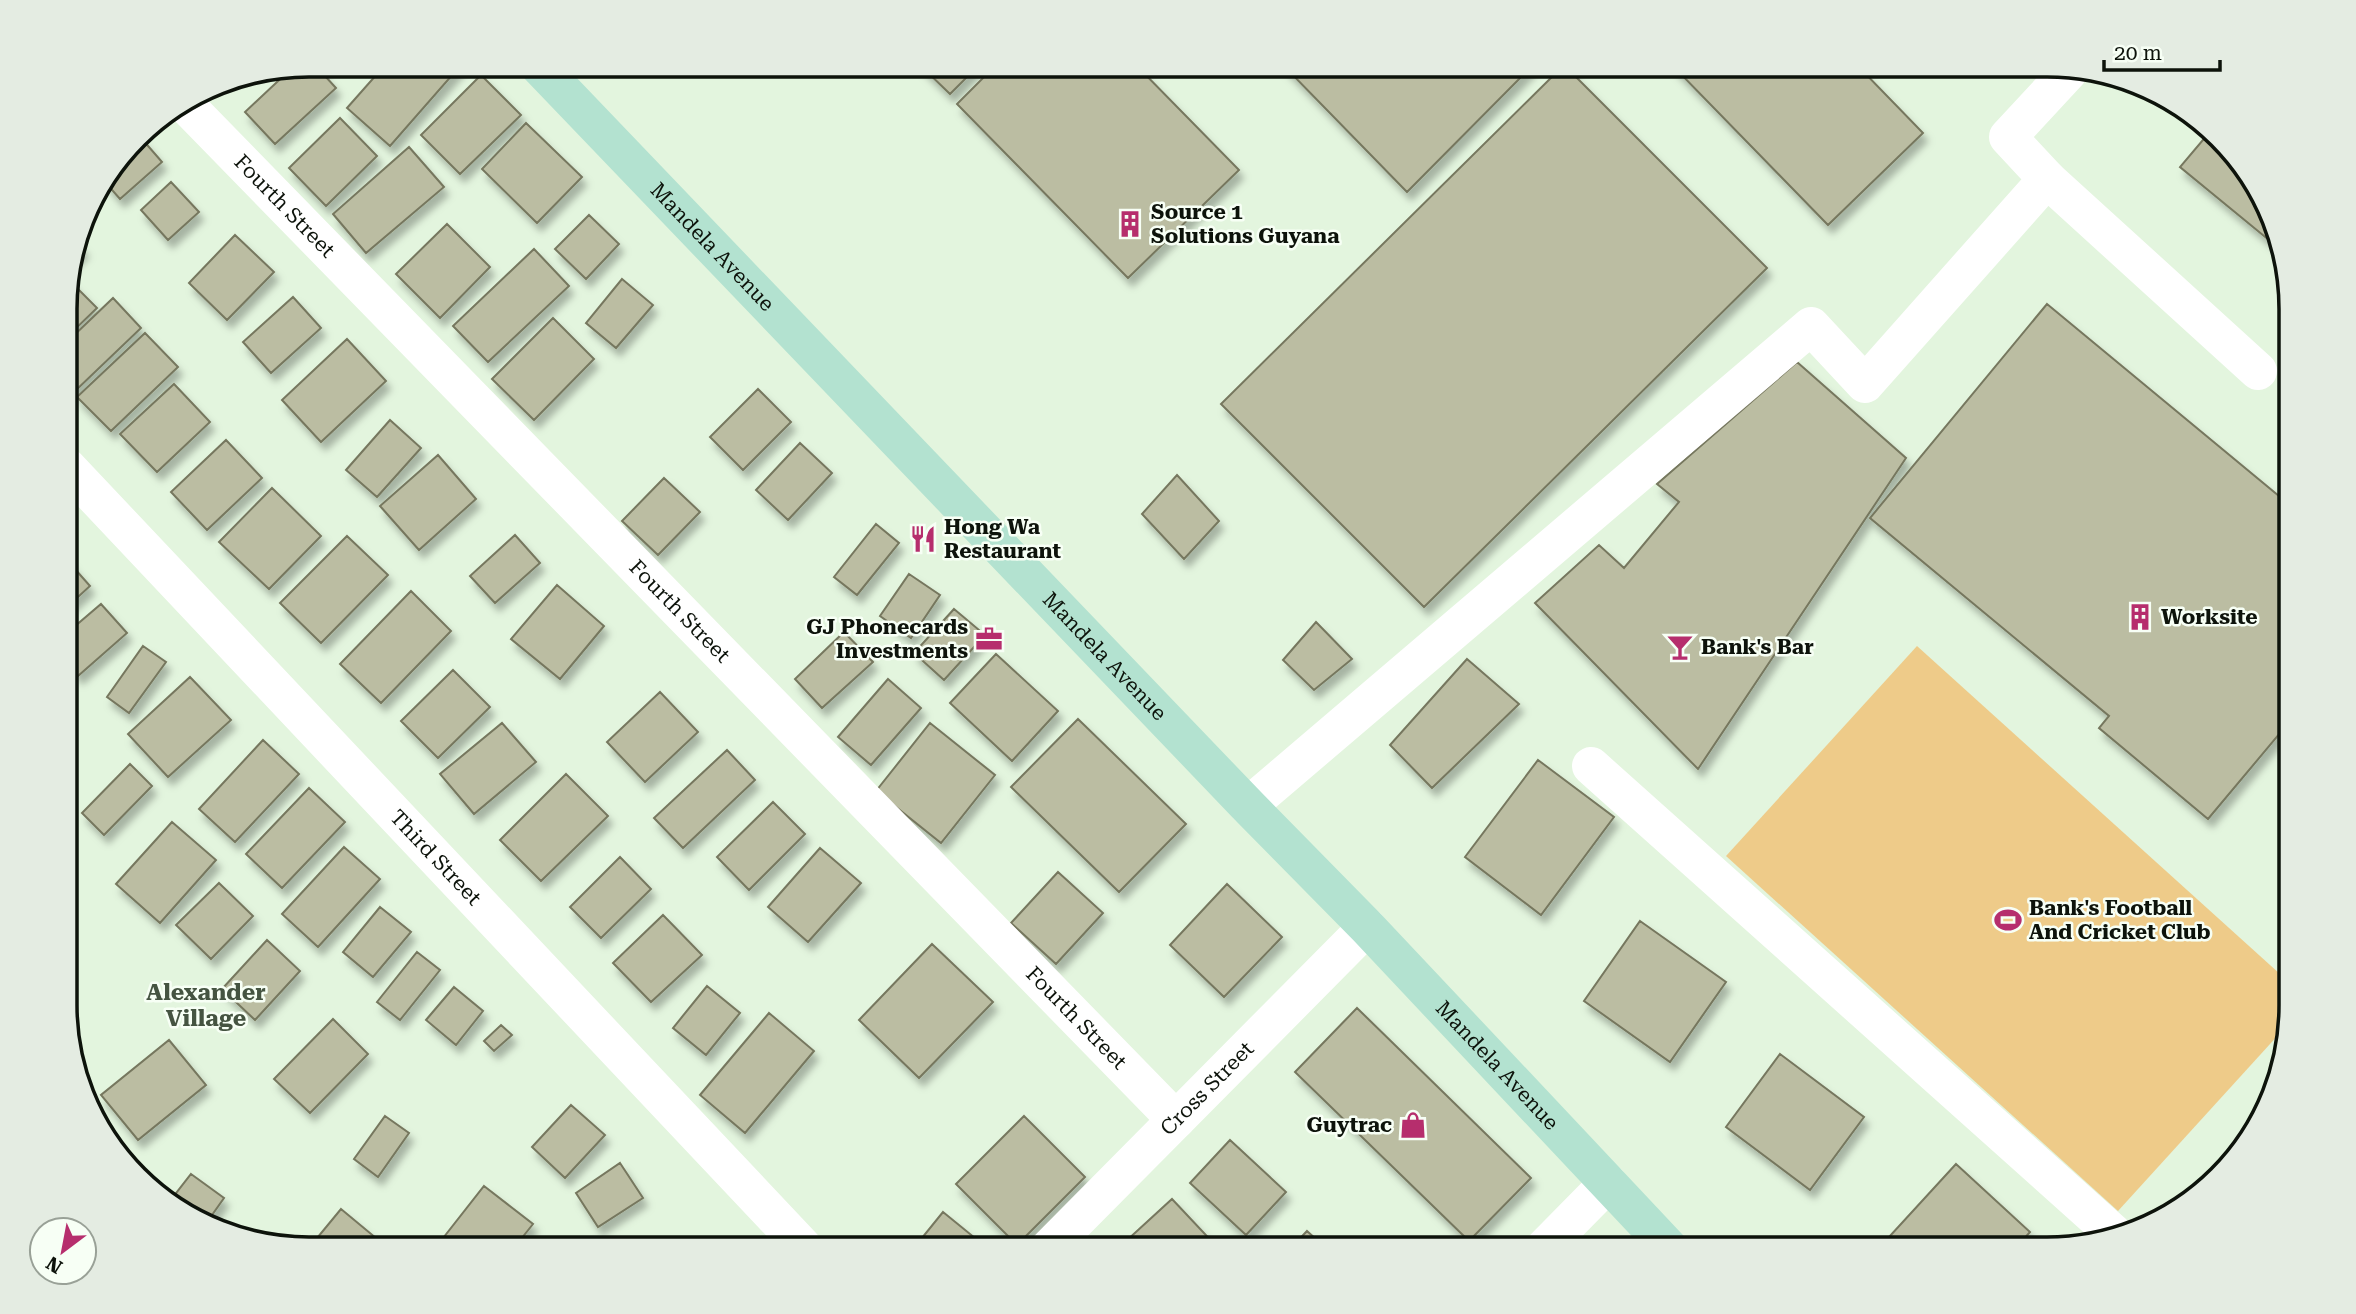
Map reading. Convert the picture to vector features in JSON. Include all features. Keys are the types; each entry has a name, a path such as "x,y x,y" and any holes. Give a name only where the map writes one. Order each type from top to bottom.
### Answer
{"main road":[{"name":"Mandela Avenue","path":"549,77 1367,928 1659,1237"}],"street":[{"path":"2063,77 2008,137 2047,178 2258,371"},
{"name":"Fourth Street","path":"191,110 1176,1121"},
{"path":"1248,806 1811,326 1865,384 2047,178"},
{"name":"Third Street","path":"77,478 794,1237"},
{"path":"1591,766 2107,1229"},
{"name":"Cross Street","path":"1060,1237 1367,928"},
{"path":"1554,1237 1608,1183"}],"shaded area":[{"name":"Bank's Football And Cricket Club","path":"1917,646 2279,973 2277,1037 2118,1211 1726,856"}],"building":[{"path":"326,77 336,88 275,144 245,112 280,79"},
{"path":"374,77 450,77 390,146 347,108"},
{"path":"479,77 483,77 521,115 460,174 421,135"},
{"path":"932,77 967,77 950,94"},
{"name":"Source 1 Solutions Guyana","path":"984,77 1148,77 1239,170 1128,278 957,104"},
{"path":"1295,77 1521,77 1407,192"},
{"path":"1552,77 1576,77 1767,268 1424,607 1221,404"},
{"path":"1684,77 1869,77 1923,133 1828,225"},
{"path":"340,118 377,156 326,206 289,168"},
{"path":"526,123 582,177 537,223 482,169"},
{"path":"2204,139 2240,180 2255,206 2269,240 2180,167"},
{"path":"147,144 162,162 120,199 111,189"},
{"path":"409,147 444,187 366,253 333,214"},
{"path":"171,182 199,212 168,240 141,210"},
{"path":"589,215 619,244 586,279 555,249"},
{"path":"447,224 490,267 440,318 396,274"},
{"path":"235,235 274,272 227,320 189,283"},
{"path":"534,249 569,286 488,362 453,326"},
{"path":"622,279 653,305 616,348 586,323"},
{"path":"78,289 97,308 77,327"},
{"path":"293,297 321,328 271,373 243,342"},
{"path":"113,298 141,328 77,389 77,332"},
{"name":"Worksite","path":"2047,304 2279,496 2279,734 2208,819 2099,728 2109,716 1870,518"},
{"path":"553,318 594,359 534,420 492,379"},
{"path":"145,333 178,367 111,431 77,397"},
{"path":"347,339 386,381 321,442 282,400"},
{"path":"1797,362 1906,458 1698,769 1535,603 1599,545 1624,568 1679,502 1657,484"},
{"path":"174,384 210,422 157,472 120,434"},
{"path":"758,389 791,422 743,470 710,437"},
{"path":"390,420 421,448 377,497 346,470"},
{"path":"226,440 262,478 207,530 171,492"},
{"path":"800,443 832,473 788,520 756,490"},
{"path":"438,455 476,499 419,550 380,506"},
{"path":"1177,475 1219,521 1184,559 1142,514"},
{"path":"664,478 700,512 658,555 622,521"},
{"path":"272,488 321,536 269,589 219,542"},
{"path":"876,524 899,543 857,595 834,577"},
{"path":"515,535 540,563 495,603 470,576"},
{"path":"347,536 388,575 321,643 280,603"},
{"path":"77,571 90,586 77,598"},
{"path":"909,574 940,595 911,638 880,616"},
{"path":"557,585 604,626 560,679 511,639"},
{"path":"411,591 451,631 381,703 340,664"},
{"path":"101,604 127,633 78,676 77,675 77,624"},
{"path":"954,609 985,635 944,680 914,653"},
{"path":"1316,622 1352,659 1314,690 1283,660"},
{"path":"844,632 873,662 822,708 795,679"},
{"path":"143,646 166,662 129,713 107,697"},
{"path":"996,654 1058,711 1012,761 950,703"},
{"path":"1467,659 1519,704 1432,788 1390,745"},
{"path":"453,670 490,707 438,758 401,721"},
{"path":"190,677 231,720 168,777 128,734"},
{"path":"888,679 921,708 871,765 838,737"},
{"path":"660,692 698,732 645,782 607,742"},
{"path":"1078,719 1186,824 1119,892 1011,787"},
{"path":"502,723 536,762 474,814 440,774"},
{"path":"930,723 995,775 941,843 876,791"},
{"path":"263,740 299,774 235,842 199,809"},
{"path":"727,750 755,780 683,848 654,818"},
{"path":"1538,760 1614,817 1541,915 1465,857"},
{"path":"130,764 152,786 104,835 82,813"},
{"path":"566,774 608,816 541,881 500,840"},
{"path":"309,788 345,822 282,888 246,854"},
{"path":"773,802 805,834 749,890 717,857"},
{"path":"172,822 216,860 160,923 116,884"},
{"path":"344,847 380,879 318,947 282,914"},
{"path":"820,848 861,883 808,942 768,907"},
{"path":"620,857 651,889 601,938 570,907"},
{"path":"1058,872 1103,913 1056,964 1011,923"},
{"path":"219,883 253,916 211,959 176,925"},
{"path":"1227,884 1282,937 1224,997 1170,945"},
{"path":"380,907 411,932 373,977 343,952"},
{"path":"663,915 702,955 651,1002 613,963"},
{"path":"1640,921 1726,982 1670,1062 1584,1001"},
{"path":"267,940 300,971 255,1020 222,989"},
{"path":"932,944 993,1002 919,1078 859,1020"},
{"path":"417,952 440,970 400,1020 377,1002"},
{"path":"707,986 740,1013 706,1055 673,1028"},
{"path":"454,987 483,1011 456,1045 426,1020"},
{"name":"Guytrac","path":"1357,1008 1531,1178 1473,1237 1465,1237 1295,1072"},
{"path":"769,1013 814,1051 745,1133 700,1095"},
{"path":"333,1019 368,1054 310,1113 274,1079"},
{"path":"501,1025 512,1035 494,1051 484,1041"},
{"path":"169,1040 206,1085 138,1140 101,1095"},
{"path":"1780,1054 1864,1117 1810,1190 1726,1127"},
{"path":"571,1105 605,1135 565,1178 532,1147"},
{"path":"385,1116 409,1133 378,1177 354,1159"},
{"path":"1024,1116 1085,1177 1025,1237 1009,1237 956,1184"},
{"path":"1230,1140 1286,1192 1246,1235 1190,1183"},
{"path":"620,1163 643,1198 598,1227 576,1193"},
{"path":"1956,1164 2030,1232 2026,1237 1889,1237"},
{"path":"191,1174 224,1198 212,1215 175,1194"},
{"path":"484,1186 533,1224 523,1237 444,1237"},
{"path":"1172,1199 1208,1237 1130,1237"},
{"path":"341,1209 375,1237 318,1237"},
{"path":"943,1212 974,1237 923,1237"},
{"path":"1307,1231 1314,1237 1301,1237"}],"place":[{"name":"Source 1 Solutions Guyana","path":"1130,224"},
{"name":"Hong Wa Restaurant","path":"923,539"},
{"name":"Worksite","path":"2140,617"},
{"name":"GJ Phonecards Investments","path":"989,639"},
{"name":"Bank's Bar","path":"1680,647"},
{"name":"Bank's Football And Cricket Club","path":"2008,920"},
{"name":"Guytrac","path":"1413,1125"}],"district":[{"name":"Alexander Village","path":"206,1005"}]}
